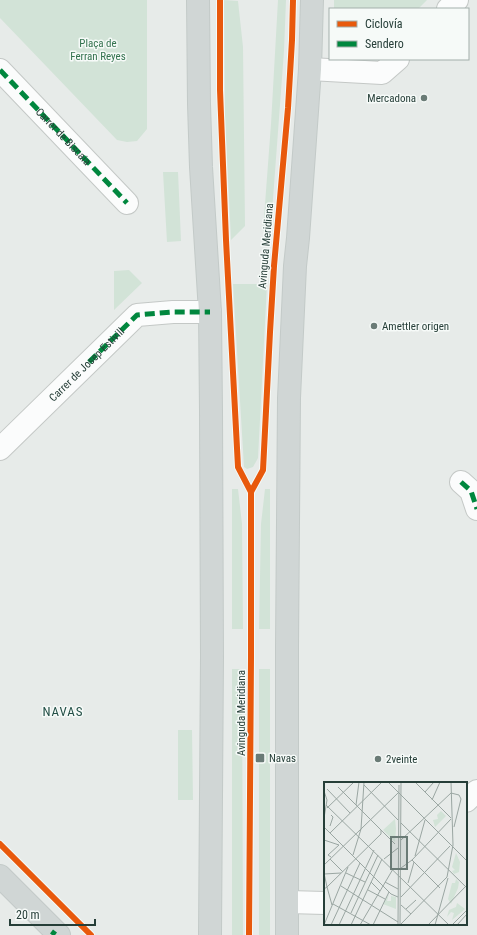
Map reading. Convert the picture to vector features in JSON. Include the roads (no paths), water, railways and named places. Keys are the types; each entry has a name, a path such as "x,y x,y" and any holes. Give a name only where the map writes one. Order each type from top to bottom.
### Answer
{"main road":[{"path":"198,0 201,167 210,312 212,649 210,935"},
{"path":"287,935 286,646 289,398 295,266 299,230 310,69 312,0"},
{"path":"0,876 55,934"}],"street":[{"path":"449,8 457,0"},
{"path":"310,69 382,73 397,60"},
{"name":"Carrer de Biscaia","path":"0,70 127,203"},
{"name":"Carrer de Josep Estivill","path":"0,449 137,315 210,312"},
{"path":"461,482 471,491 477,509"},
{"path":"467,799 477,791"},
{"path":"288,902 324,903"}],"place":[{"name":"Mercadona","path":"424,98"},
{"name":"Amettler origen","path":"374,326"},
{"name":"Navas","path":"260,758"},
{"name":"2veinte","path":"378,759"}],"district":[{"name":"NAVAS","path":"63,711"}],"park label":[{"name":"Plaça de Ferran Reyes","path":"98,49"}]}
